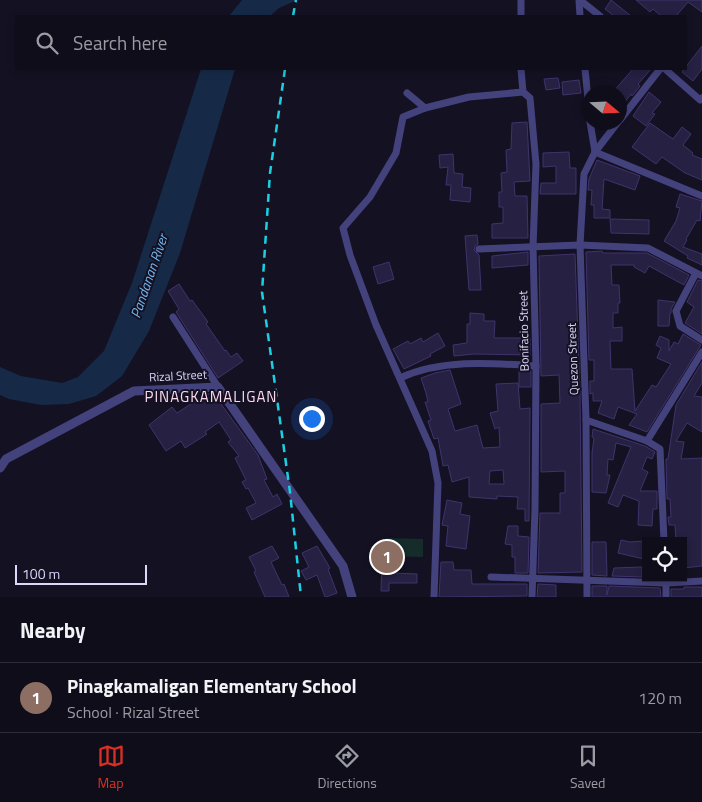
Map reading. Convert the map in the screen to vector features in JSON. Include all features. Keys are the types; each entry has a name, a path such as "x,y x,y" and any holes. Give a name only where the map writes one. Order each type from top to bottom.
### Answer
{"street":[{"path":"521,0 521,15"},
{"path":"580,0 580,15"},
{"path":"580,0 599,15"},
{"name":"Bonifacio Street","path":"521,70 523,92 530,98 536,164 534,246 536,366 535,510 532,597"},
{"path":"585,70 587,85"},
{"name":"Quezon Street","path":"627,111 659,70"},
{"path":"666,70 700,100 702,98"},
{"path":"434,597 438,483 432,451 376,325 350,255 343,228 370,197 396,153 403,117 425,108 469,97 523,92"},
{"path":"407,93 425,108"},
{"path":"591,130 595,152 702,196"},
{"name":"Quezon Street","path":"587,597 586,420 580,245 584,174 595,152 612,130"},
{"path":"479,249 580,245 648,248 699,274 676,311 680,326 702,340"},
{"path":"173,317 218,387"},
{"path":"647,441 702,352"},
{"path":"400,378 417,370 444,366 496,363 536,366"},
{"name":"Rizal Street","path":"0,468 6,459 134,391 218,387 343,566 352,597"},
{"path":"586,420 647,441 660,449 664,537"},
{"path":"491,578 642,580"},
{"path":"687,581 702,581"},
{"path":"666,582 666,597"}],"green space":[{"path":"386,538 423,539 423,557 386,556"}],"water":[{"path":"242,0 297,0 279,8 271,15 230,15"},
{"name":"Pandanan River","path":"201,70 235,70 180,253 149,331 122,376 96,396 69,404 41,405 9,399 0,395 0,367 21,376 62,383 78,377 104,351 132,283"}],"building":[{"path":"611,0 630,15 613,15 605,9"},
{"path":"636,0 702,0 702,12 688,2 677,15 660,15 653,9 650,12"},
{"path":"702,46 702,69 693,81 682,72 687,70 687,66"},
{"path":"632,70 650,70 638,84 640,86 632,96 631,94 627,99 627,85 619,85"},
{"path":"558,78 560,88 546,90 544,79"},
{"path":"579,80 581,93 563,95 562,82"},
{"path":"649,92 661,102 652,113 655,114 646,126 633,116"},
{"path":"527,122 530,181 514,182 515,196 527,196 528,238 492,238 492,224 503,223 503,207 499,207 499,192 502,192 501,173 507,172 506,150 511,149 512,123"},
{"path":"650,123 673,139 682,127 691,134 683,145 693,153 692,155 702,159 702,180 685,173 662,157 656,164 632,147"},
{"path":"569,152 570,168 576,168 576,194 540,194 541,183 556,183 556,166 543,167 543,153"},
{"path":"453,154 454,173 463,174 462,187 471,188 470,202 450,200 451,185 446,185 448,167 440,168 439,155"},
{"path":"597,160 640,176 635,190 604,179 602,209 610,210 610,218 594,218 594,205 591,205 592,190 588,190 589,179"},
{"path":"680,194 702,201 700,221 697,220 683,247 702,254 702,265 687,258 688,256 664,241 676,221 680,208 676,207"},
{"path":"610,219 649,220 649,234 611,233"},
{"path":"477,235 478,244 474,250 479,255 481,290 469,290 465,236"},
{"path":"602,251 603,253 647,253 689,275 684,285 649,266 645,273 634,267 634,265 611,265 612,285 619,285 620,303 618,303 618,313 613,313 613,328 622,327 622,341 610,341 611,369 632,369 635,411 652,385 656,387 671,364 657,358 661,348 656,345 660,336 669,340 669,351 674,342 678,344 683,334 701,345 647,432 629,425 637,414 618,407 614,419 598,413 602,401 593,401 593,393 590,394 590,381 594,381 594,360 589,360 586,252"},
{"path":"528,252 528,265 492,268 492,256"},
{"path":"575,254 580,394 582,572 538,573 540,513 560,513 560,493 565,493 565,471 541,472 541,404 560,403 559,375 541,376 539,256"},
{"path":"389,262 394,279 378,284 373,267"},
{"path":"698,280 702,281 702,334 685,323 694,307 687,302"},
{"path":"179,284 190,301 192,300 208,322 206,324 225,351 231,357 237,353 243,361 218,378 176,312 179,309 168,291"},
{"path":"658,300 675,302 670,313 669,326 658,326"},
{"path":"470,313 484,314 484,321 495,321 494,338 530,338 530,355 474,354 454,356 453,345 467,343 467,324 470,324"},
{"path":"438,333 445,346 430,354 431,356 404,369 393,349 408,341 410,344 421,338 423,342"},
{"path":"702,362 702,383 694,396 702,397 702,432 687,423 676,441 684,442 681,459 702,458 702,566 687,568 687,537 676,537 675,525 669,525 668,517 671,517 670,499 667,499 666,459 668,459 676,405"},
{"path":"450,370 461,404 448,409 455,431 477,425 483,448 500,447 499,427 495,429 490,413 498,411 496,384 518,383 520,409 530,408 529,521 525,521 525,509 517,509 518,497 497,496 497,499 469,497 469,477 452,482 448,465 443,466 438,438 434,439 428,421 431,420 425,402 428,402 421,378","holes":["503,470 504,484 489,484 490,471"]},
{"path":"519,371 531,371 531,387 519,387"},
{"path":"213,393 258,455 267,479 264,480 273,497 277,494 282,504 252,520 246,508 256,503 248,488 246,489 242,482 246,480 235,458 239,456 228,442 231,440 219,422 205,432 207,434 185,448 181,441 166,451 149,425 172,407 177,413 206,394"},
{"path":"593,429 645,446 655,452 652,459 647,457 642,469 648,472 640,491 657,491 657,509 653,509 652,526 638,525 639,501 623,495 618,507 608,503 631,447 616,443 613,460 608,459 607,475 610,475 606,493 592,492"},
{"path":"447,500 462,503 460,514 470,516 466,549 446,546 448,526 442,525"},
{"path":"508,526 518,526 518,536 529,537 528,573 515,573 515,557 512,557 512,545 505,544"},
{"path":"621,540 630,542 642,541 642,559 618,553"},
{"path":"592,542 606,542 607,576 592,575"},
{"path":"272,546 279,558 271,562 289,597 265,597 249,557"},
{"path":"317,546 330,568 328,569 337,593 326,597 317,575 306,580 301,571 309,567 302,553"},
{"path":"382,561 392,561 392,573 417,574 417,583 389,583 389,591 381,591"},
{"path":"441,562 453,562 454,570 471,570 472,584 527,584 527,596 439,597"},
{"path":"642,567 642,577 612,576 614,568"},
{"path":"538,584 556,585 556,597 537,597"},
{"path":"592,586 607,586 607,595 609,586 660,588 661,597 592,597"},
{"path":"684,587 702,587 702,597 671,597 671,589 684,589"}],"railway":[{"path":"293,15 296,0"},
{"path":"285,70 270,173 262,292 290,492 301,597"}],"place":[{"name":"Pinagkamaligan Elementary School","path":"387,557"}],"district":[{"name":"PINAGKAMALIGAN","path":"211,397"}]}
